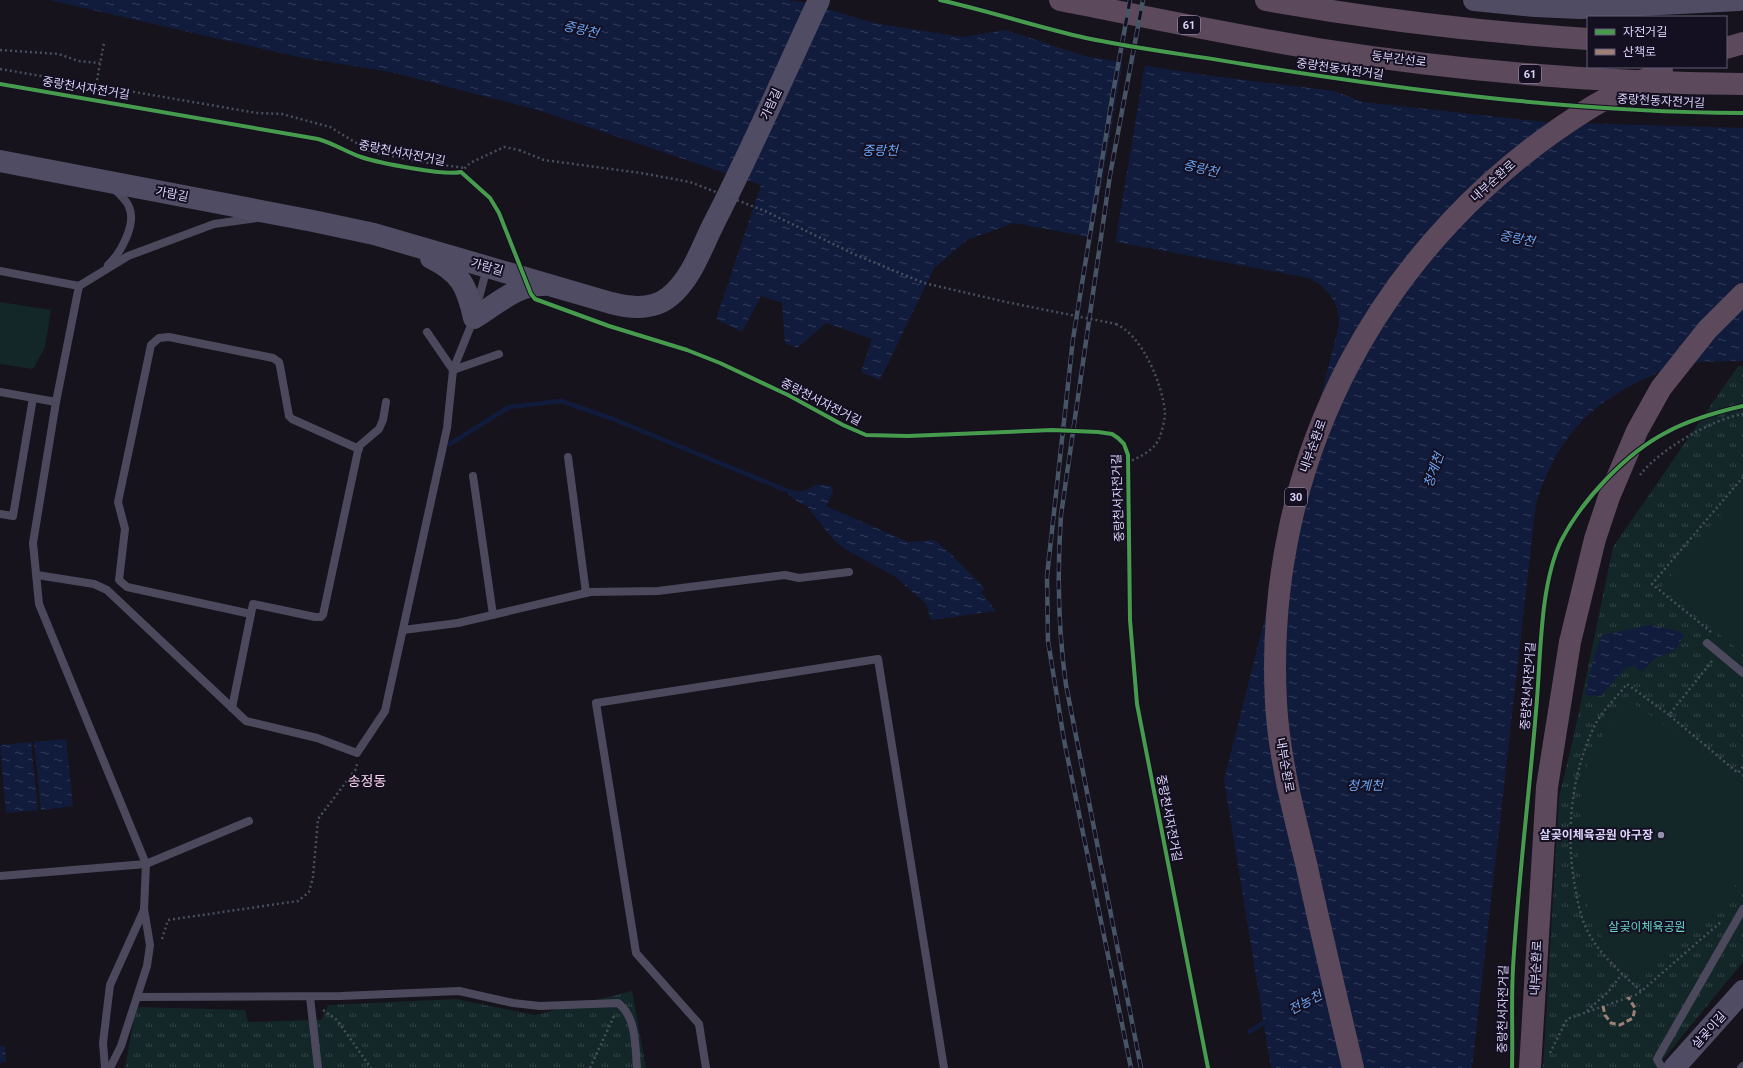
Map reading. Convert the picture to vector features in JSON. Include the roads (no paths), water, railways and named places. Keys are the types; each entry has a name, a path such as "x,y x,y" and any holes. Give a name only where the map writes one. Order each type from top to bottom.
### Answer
{"highway":[{"name":"동부간선로","path":"1060,0 1319,49 1434,64 1566,77 1647,83 1743,84"},
{"path":"1266,0 1401,21 1587,39"},
{"path":"1727,47 1743,43"},
{"path":"1727,47 1743,47"},
{"name":"내부순환로","path":"1353,1068 1285,773 1276,705 1276,625 1279,588 1289,528 1305,467 1327,410 1360,342 1399,283 1449,222 1514,162 1556,131 1591,107 1629,87 1671,68"},
{"name":"내부순환로","path":"1530,1068 1547,787 1570,642 1595,539 1609,497 1637,431 1661,388 1707,330 1743,294"}],"street":[{"name":"가람길","path":"0,161 283,215 374,234 594,298 633,307 651,305 668,298 676,291 690,272 724,204 819,0"},
{"path":"1474,0 1535,6 1580,8 1739,0"},
{"path":"420,247 430,257 455,272 462,281 468,292 474,318 520,289 532,285 550,285"},
{"name":"살곶이길","path":"1674,1068 1743,991"},
{"name":"살곶이길","path":"1694,1068 1743,1014"}],"lane":[{"path":"95,276 114,259 130,230 130,207 107,181"},
{"path":"0,271 79,286 128,256 214,224 283,215"},
{"path":"37,575 102,586 232,708 250,722 317,738 357,753 385,711 448,428 453,370 474,318 487,267"},
{"path":"79,286 56,402 34,543 39,604 146,864 144,909 150,945 147,966 121,1046 110,1068"},
{"path":"427,332 453,370"},
{"path":"251,614 128,587 119,580 125,530 118,502 151,345 159,338 168,336 273,358 279,362 289,416 292,419 359,448"},
{"path":"453,370 499,354"},
{"path":"0,392 56,402"},
{"path":"0,514 14,516 33,398"},
{"path":"232,708 253,604 315,617 321,617 323,615 359,448 361,442 379,429 383,420 386,402"},
{"path":"568,457 586,593"},
{"path":"473,476 492,615"},
{"path":"403,630 458,623 599,591 658,592 785,575 799,578 849,572"},
{"path":"1707,643 1743,673"},
{"path":"706,1068 699,1024 636,953 596,703 878,658 944,1068"},
{"path":"0,876 146,864 249,822"},
{"path":"105,1068 103,1043 110,985 144,909"},
{"path":"1662,1068 1657,1059 1743,909"},
{"path":"138,997 310,997 459,992 513,1003 540,1006 618,1003 627,1009 634,1028 637,1068"},
{"path":"310,997 318,1068"}],"water":[{"path":"49,0 788,0 807,3 874,23 962,37 1006,30 1084,56 1198,74 1334,91 1363,102 1544,122 1743,128 1743,361 1697,362 1676,366 1636,383 1600,405 1573,431 1562,447 1552,464 1536,503 1472,1068 1271,1068 1224,780 1339,325 1339,317 1335,303 1332,297 1322,286 1309,278 1014,223 967,240 934,268 880,380 861,372 872,339 826,323 797,348 785,343 782,303 761,296 742,332 716,319 761,185 538,110 391,72 299,57"},
{"path":"817,484 832,486 833,492 826,506 908,542 934,540 950,553 985,589 981,592 996,611 931,620 926,604 894,576 843,548 831,537 807,506 798,502 788,494 791,489 798,491 807,490"},
{"path":"1650,625 1678,631 1684,635 1678,646 1673,651 1654,659 1642,672 1634,666 1625,668 1601,696 1585,695 1594,656 1602,635"},
{"path":"66,739 73,806 41,810 34,742"},
{"path":"31,742 38,810 6,813 0,745"},
{"path":"0,1046 5,1046 6,1062 0,1063"}],"waterway":[{"path":"450,444 509,407 561,401 613,419 795,494"},
{"name":"전농천","path":"1249,1032 1268,1020"}],"railway":[{"path":"1130,0 1113,93 1073,339 1047,576 1048,641 1064,740 1131,1068"},
{"path":"1141,1068 1066,685 1061,642 1059,558 1061,515 1110,175 1143,0"}],"place":[{"name":"살곶이체육공원 야구장","path":"1661,835"}],"district":[{"name":"송정동","path":"367,781"}],"water label":[{"name":"중랑천","path":"581,29"},
{"name":"중랑천","path":"880,150"},
{"name":"중랑천","path":"1201,168"},
{"name":"중랑천","path":"1517,238"},
{"name":"청계천","path":"1433,470"},
{"name":"청계천","path":"1365,785"}],"park label":[{"name":"살곶이체육공원","path":"1647,927"}]}
